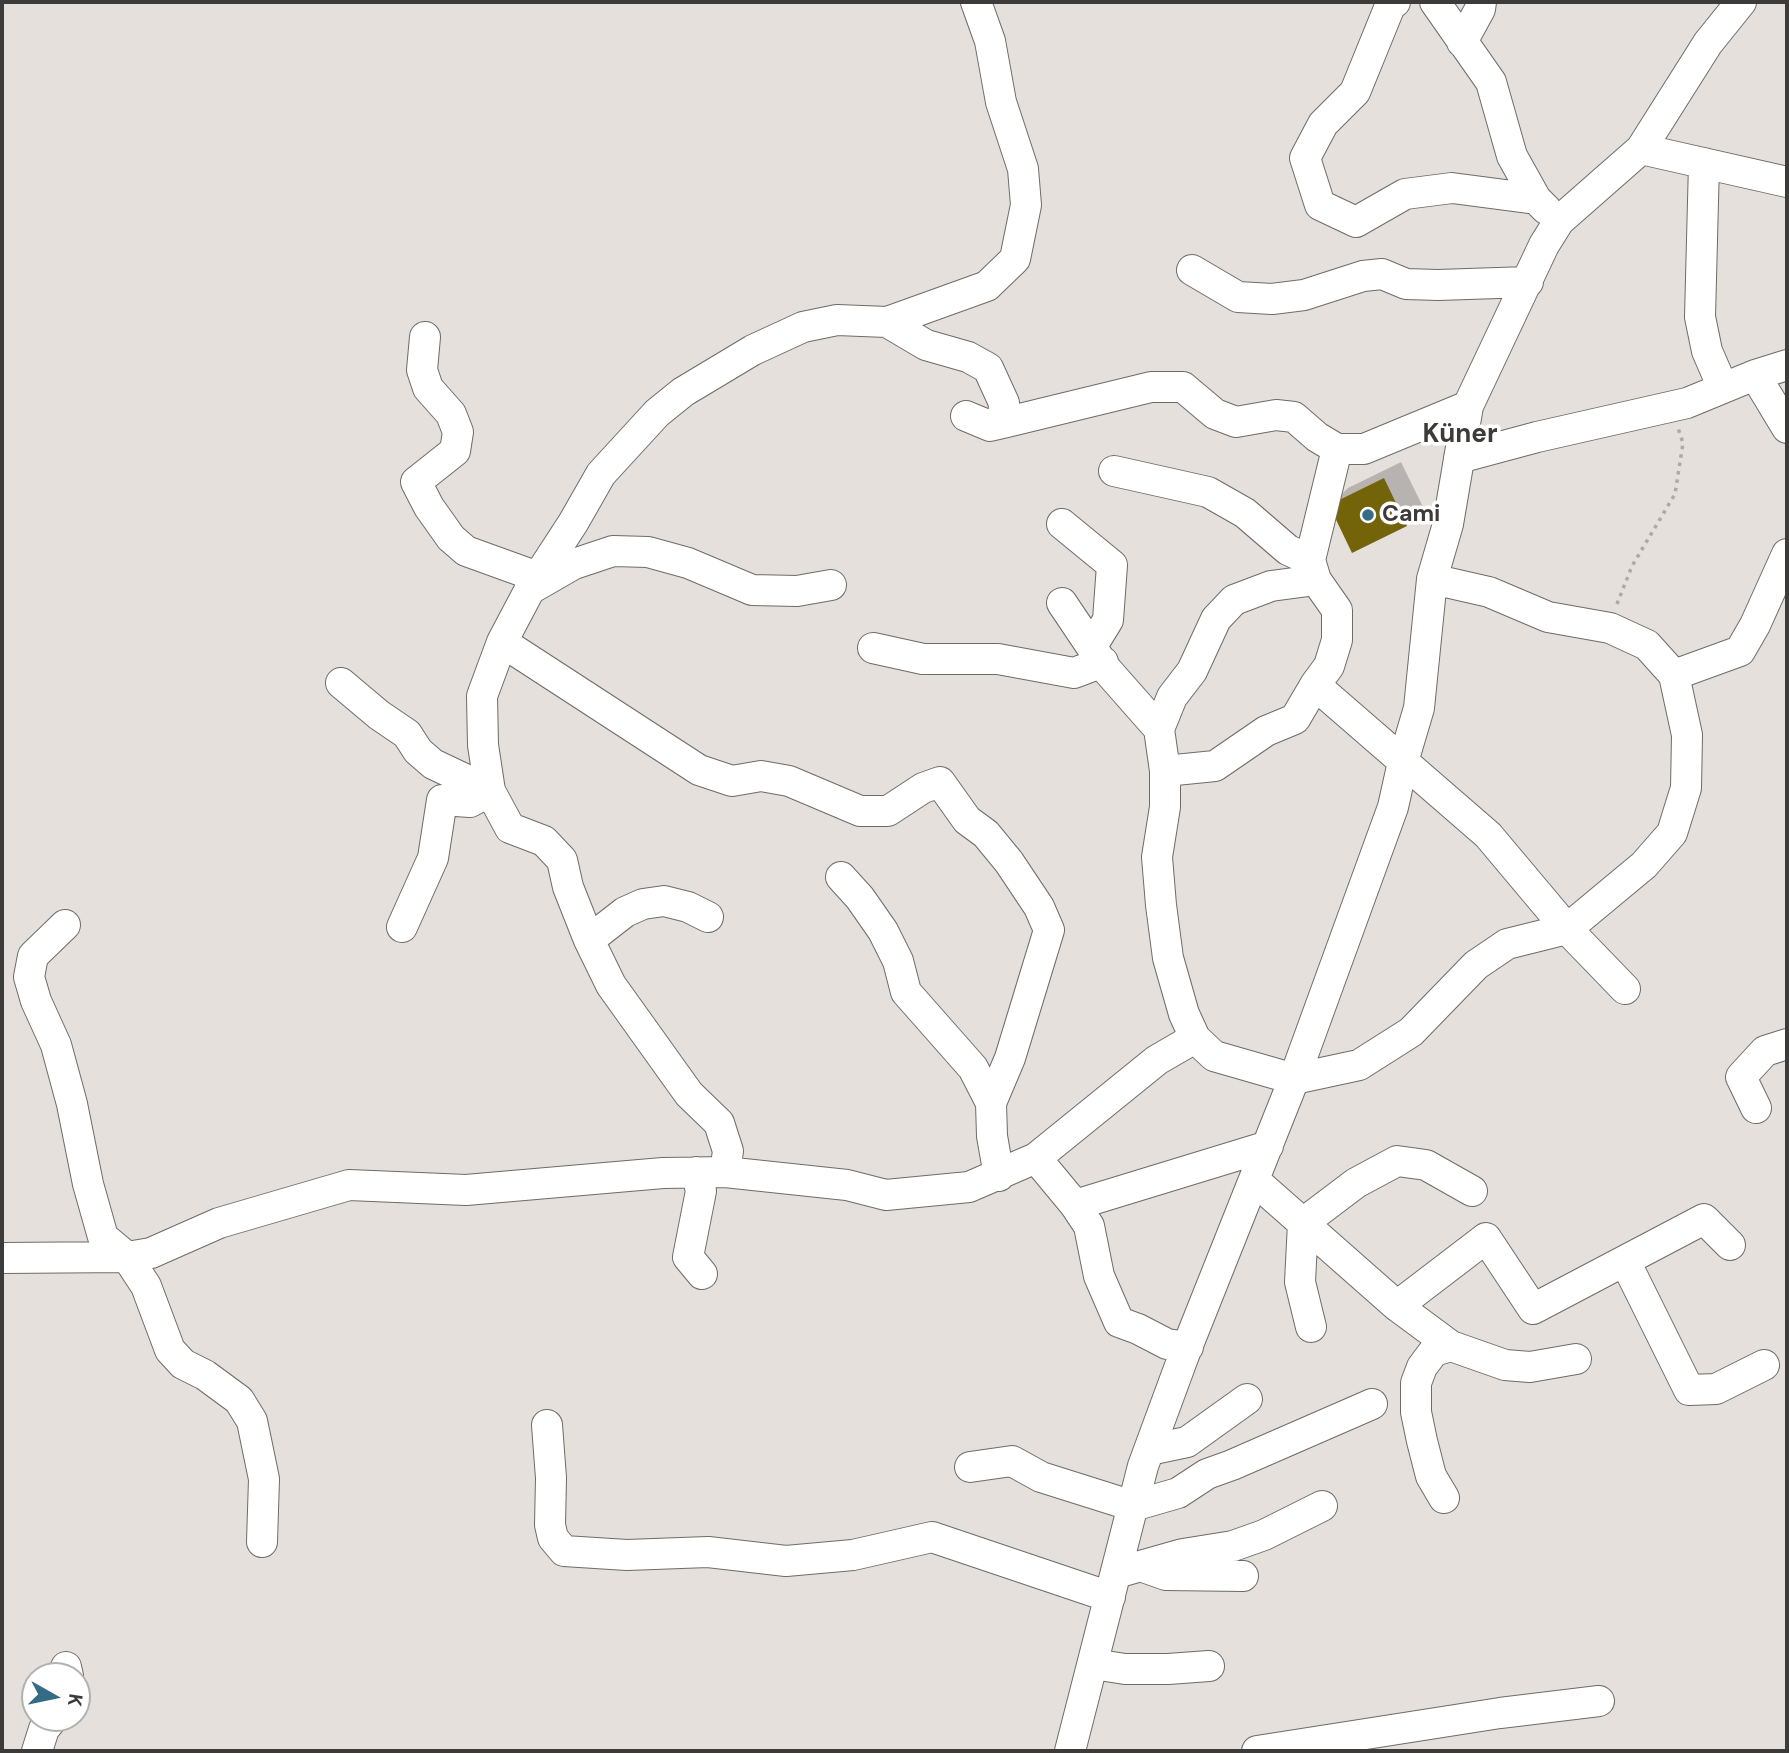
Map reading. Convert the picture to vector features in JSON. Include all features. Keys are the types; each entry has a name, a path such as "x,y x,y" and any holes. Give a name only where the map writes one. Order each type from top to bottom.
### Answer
{"street":[{"path":"725,1172 728,1152 719,1123 689,1094 611,985 568,887 562,860 544,841 510,828 490,791 483,745 482,696 502,642 534,583 601,474 657,413 682,393 753,350 803,327 837,320 887,322 987,286 1016,260 1026,205 1023,169 1001,102 989,41 976,2"},
{"path":"1395,2 1390,6 1355,92 1322,124 1305,158 1320,205 1356,222 1405,194 1451,188 1536,199"},
{"path":"1434,2 1491,82 1512,156 1536,199 1559,221"},
{"path":"1462,42 1480,2"},
{"path":"1070,1751 1093,1664 1122,1579 1133,1506 1149,1450 1294,1079 1393,807 1419,708 1432,579 1448,524 1468,406 1544,245 1559,221 1640,149 1708,43 1727,6"},
{"path":"1640,149 1787,182"},
{"path":"1703,163 1700,317 1707,351 1723,388"},
{"path":"1192,270 1238,297 1272,299 1304,295 1363,276 1382,275 1406,284 1528,282"},
{"path":"887,322 926,345 968,357 988,368 1004,403 1003,423"},
{"path":"425,337 422,370 428,388 451,414 458,432 455,451 416,482 429,507 451,538 466,551 534,583"},
{"path":"1459,458 1537,437 1671,407 1787,365"},
{"path":"1755,375 1787,428"},
{"path":"966,416 990,426 1151,387 1183,387 1215,414 1236,422 1276,415 1294,417 1317,437 1337,449 1364,449 1468,406"},
{"path":"1312,570 1337,449"},
{"path":"1114,471 1208,492 1245,513 1312,570 1337,610 1337,640 1329,666 1296,719 1266,731 1215,766 1165,771"},
{"path":"873,648 923,659 998,659 1074,673 1098,654 1108,620 1112,565 1062,524"},
{"path":"534,583 574,564 613,551 648,552 688,563 752,590 797,591 831,584"},
{"path":"1674,674 1740,651 1755,625 1787,554"},
{"path":"1312,570 1234,600 1216,619 1192,671 1172,697 1159,729 1165,771 1165,807 1157,857 1161,905 1168,958 1184,1014 1195,1038 1214,1056 1294,1079 1359,1065 1411,1031 1476,965 1507,944 1567,929 1644,865 1672,833 1686,788 1687,735 1674,674 1647,645 1610,628 1548,617 1489,592 1432,579"},
{"path":"1062,603 1115,680 1159,729"},
{"path":"502,642 699,770 722,778 733,781 761,776 789,781 860,811 888,811 923,788 940,782 967,820 986,834 1009,862 1039,907 1049,930 1010,1058 991,1103 992,1136 999,1176"},
{"path":"341,683 407,734 418,751 433,764 490,791"},
{"path":"1315,685 1489,835 1567,929 1625,989"},
{"path":"402,928 433,858 442,800 470,802 490,791"},
{"path":"841,877 860,898 883,931 898,961 906,992 973,1068 991,1103"},
{"path":"589,940 625,912 643,904 664,901 688,906 708,917"},
{"path":"65,925 33,956 29,977 36,1001 57,1045 88,1184 103,1237 127,1257 146,1286 170,1350 183,1364 205,1375 239,1400 252,1421 264,1479 262,1542"},
{"path":"2,1258 127,1257 151,1253 219,1223 349,1185 466,1189 663,1173 725,1172 847,1185 886,1195 969,1187 1036,1158 1157,1060 1195,1038"},
{"path":"1756,1108 1741,1077 1765,1051 1787,1044"},
{"path":"1076,1205 1268,1146"},
{"path":"1036,1158 1076,1205 1089,1226 1099,1276 1119,1322 1167,1344 1188,1347"},
{"path":"1303,1223 1356,1183 1397,1161 1426,1165 1472,1191"},
{"path":"696,1172 701,1191 688,1258 702,1274"},
{"path":"1254,1180 1397,1306 1451,1346 1505,1365 1530,1367 1576,1359"},
{"path":"1397,1306 1486,1238 1533,1309 1704,1219 1730,1245"},
{"path":"1303,1223 1300,1282 1311,1327"},
{"path":"1625,1261 1689,1390 1716,1389 1764,1366"},
{"path":"1444,1499 1431,1476 1422,1441 1416,1412 1416,1383 1422,1367 1434,1351 1451,1346"},
{"path":"1149,1450 1187,1442 1247,1399"},
{"path":"970,1467 1012,1461 1041,1477 1133,1506 1178,1493 1207,1474 1372,1404"},
{"path":"547,1425 551,1525 553,1538 564,1551 627,1555 708,1552 786,1561 853,1555 932,1537 1122,1579 1166,1575 1243,1576"},
{"path":"1122,1579 1183,1554 1233,1546 1264,1535 1322,1506"},
{"path":"1093,1664 1125,1669 1168,1670 1209,1666"},
{"path":"1257,1751 1599,1700"},
{"path":"37,1751 43,1732"}],"path":[{"path":"1610,628 1620,593 1632,566 1675,494 1683,443 1671,407"}],"building":[{"name":"Cami","path":"1384,478 1407,526 1352,553 1329,505"}],"place":[{"name":"Cami","path":"1368,515"}],"district":[{"name":"Küner","path":"1460,435"}]}
